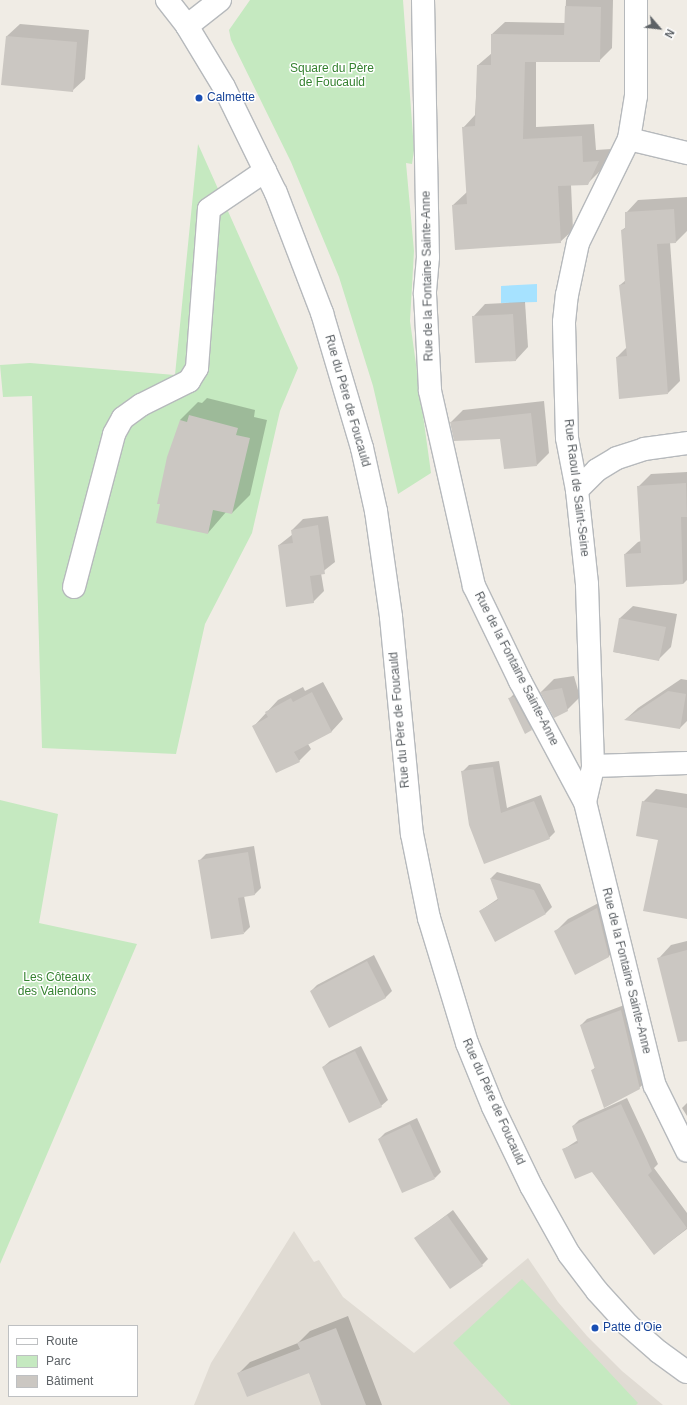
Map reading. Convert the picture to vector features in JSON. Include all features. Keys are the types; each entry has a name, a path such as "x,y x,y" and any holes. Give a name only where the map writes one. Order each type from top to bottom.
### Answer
{"street":[{"path":"167,0 187,26 220,0"},
{"name":"Rue de la Fontaine Sainte-Anne","path":"423,0 428,257 425,294 430,391 474,586 520,681 585,802 655,1086 687,1151"},
{"name":"Rue Raoul de Saint-Seine","path":"585,802 593,766 587,584 577,490 567,438 564,322 567,295 578,243 629,139 636,96 636,0"},
{"name":"Rue du Père de Foucauld","path":"187,26 224,87 265,171 322,313 362,448 376,511 391,617 412,834 429,918 466,1043 493,1107 527,1179 569,1254 597,1291 628,1325 659,1352 687,1372"},
{"path":"629,139 687,153"},
{"path":"74,587 114,434 124,418 141,405 189,381 197,368 209,209 265,171"},
{"path":"577,490 597,470 617,458 644,449 687,443"},
{"path":"593,766 687,763"}],"shaded area":[{"path":"294,1231 314,1262 319,1260 343,1297 414,1353 528,1258 558,1302 587,1336 622,1371 663,1405 194,1405 211,1363"}],"green space":[{"name":"Square du Père de Foucauld","path":"250,0 403,0 414,150 412,164 406,163 414,251 410,321 431,473 398,494 373,386 339,277 291,162 231,40 229,30"},
{"path":"198,144 298,368 280,411 252,533 205,624 176,754 42,748 32,396 3,397 0,365 30,363 175,375"},
{"name":"Les Côteaux des Valendons","path":"0,800 58,814 39,923 137,944 0,1264"},
{"path":"522,1279 638,1403 636,1405 511,1405 453,1343"}],"water":[{"path":"537,284 537,302 501,303 501,286"}],"building":[{"path":"565,6 601,7 600,62 525,62 523,139 582,136 583,162 599,161 588,185 558,186 561,243 455,250 452,205 467,204 462,127 475,126 477,65 491,65 491,34 564,35"},
{"path":"6,36 77,42 73,92 1,85"},
{"path":"674,209 676,243 657,244 668,394 619,399 616,357 627,356 619,285 625,284 621,230 625,229 625,212"},
{"path":"513,314 516,361 475,363 472,316"},
{"path":"531,413 537,466 504,469 500,439 454,441 450,422"},
{"path":"189,415 238,428 236,435 250,438 232,514 213,510 208,534 156,523 160,504 157,504 167,457 180,420 187,422"},
{"path":"686,483 687,517 681,517 683,584 626,587 624,554 641,553 637,486"},
{"path":"318,525 325,574 310,576 314,603 286,607 278,545 293,543 291,530"},
{"path":"619,618 666,627 659,661 613,652"},
{"path":"562,688 568,711 554,718 540,692"},
{"path":"668,691 686,694 680,729 624,720"},
{"path":"312,692 332,732 294,752 300,762 276,773 252,726 268,717 265,712 291,698 293,702"},
{"path":"514,697 532,730 525,734 508,698"},
{"path":"493,767 501,813 534,801 550,839 484,864 469,825 461,771"},
{"path":"642,801 687,808 687,919 643,911 658,840 636,836"},
{"path":"248,852 255,895 238,898 244,934 211,939 198,860"},
{"path":"490,878 534,890 546,914 495,942 479,911 498,900"},
{"path":"597,908 609,957 575,975 554,931"},
{"path":"687,950 687,1041 678,1042 657,958"},
{"path":"367,961 386,998 329,1028 310,991"},
{"path":"621,1010 640,1089 604,1108 591,1070 595,1069 580,1025"},
{"path":"355,1051 382,1107 349,1123 322,1067"},
{"path":"621,1104 652,1171 648,1175 687,1228 654,1255 592,1172 575,1179 562,1149 578,1143 572,1126"},
{"path":"410,1124 435,1179 402,1193 378,1139"},
{"path":"447,1215 483,1266 450,1289 414,1238"},
{"path":"336,1328 366,1405 321,1405 309,1373 247,1397 237,1373 300,1349 297,1343"}],"place":[{"name":"Calmette","path":"199,98"},
{"name":"Patte d'Oie","path":"595,1328"}]}
